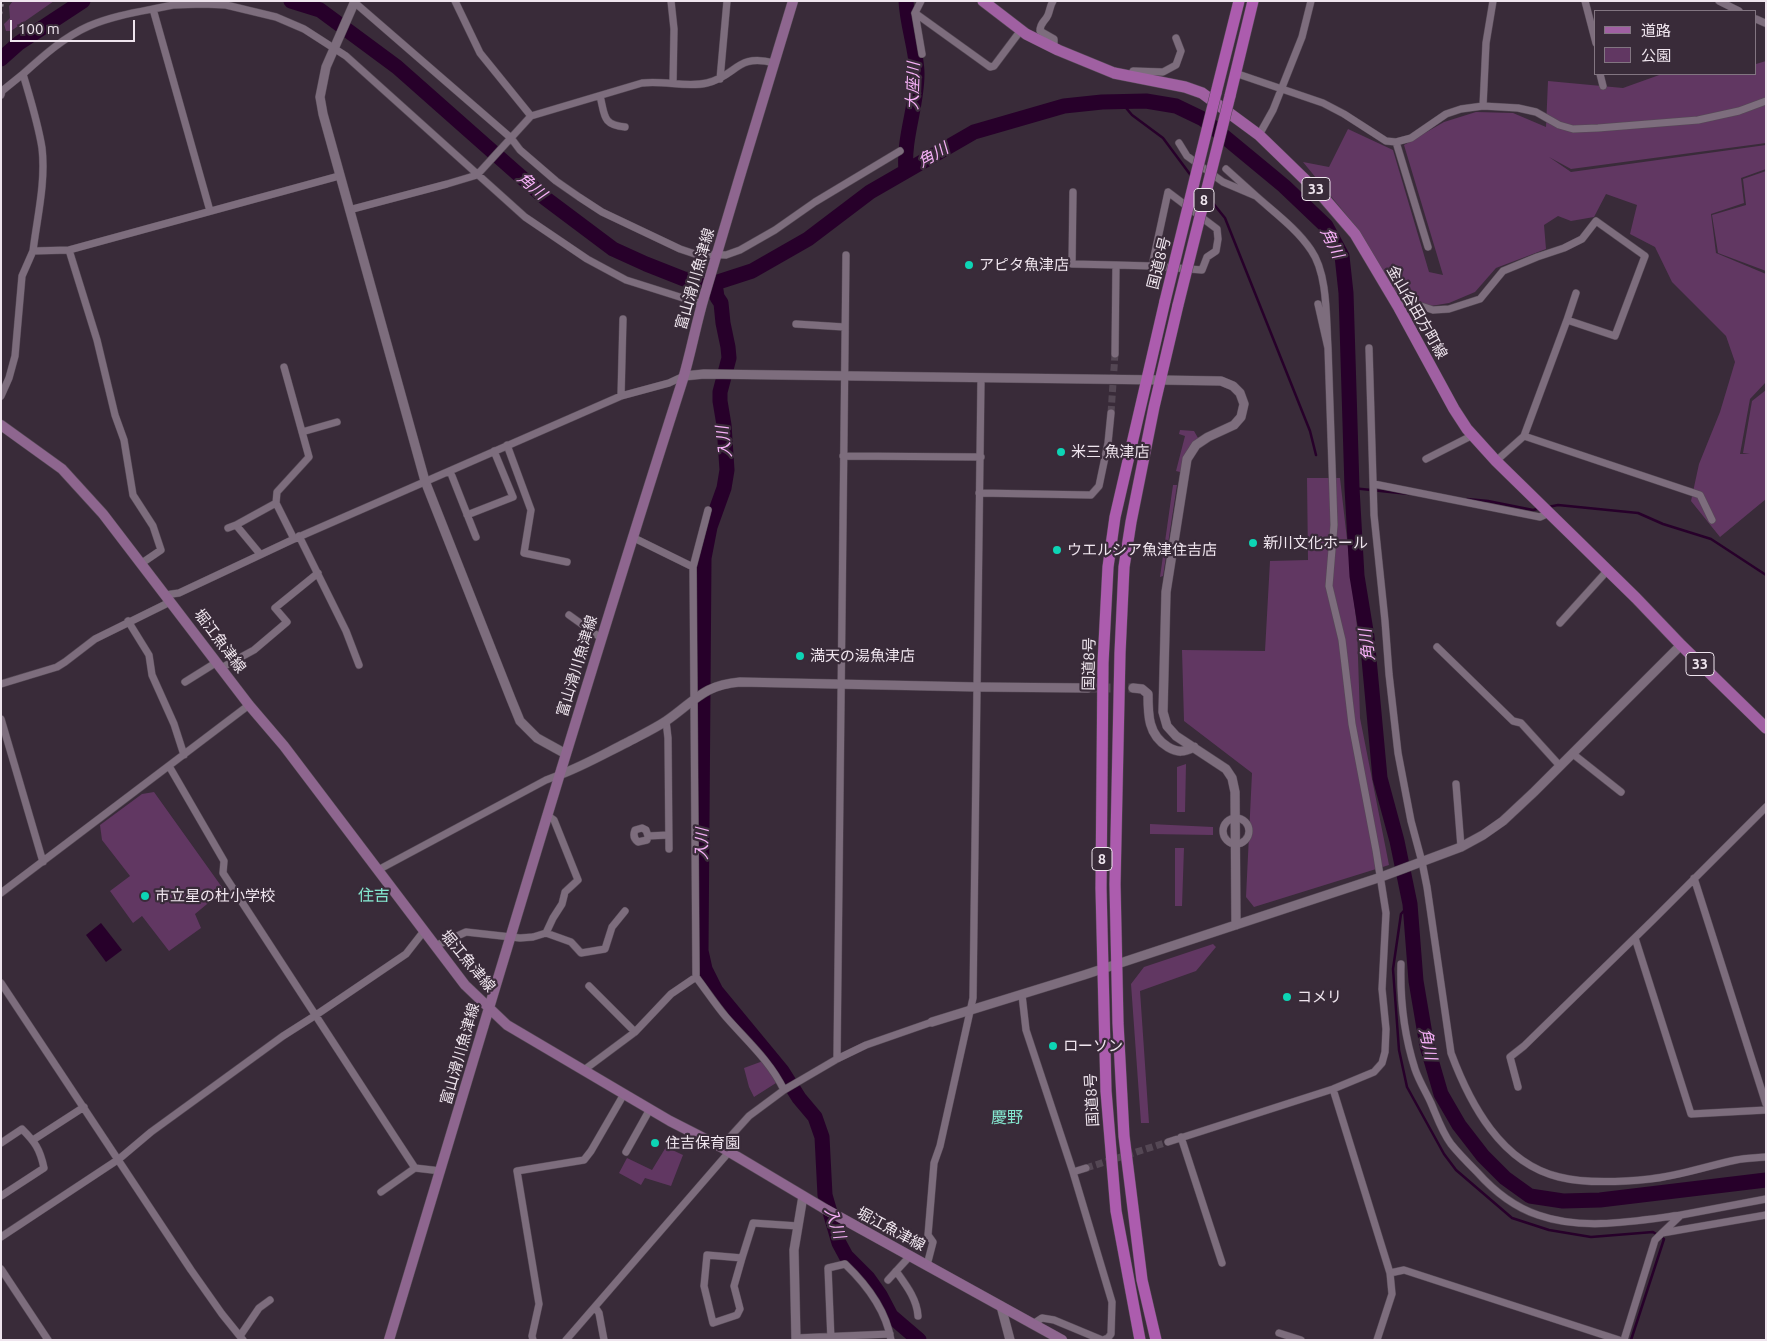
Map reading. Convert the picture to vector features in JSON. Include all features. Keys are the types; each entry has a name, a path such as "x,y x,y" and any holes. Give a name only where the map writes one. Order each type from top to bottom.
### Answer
{"highway":[{"name":"国道8号","path":"1140,1340 1116,1211 1106,1091 1101,888 1106,585 1115,517 1165,302 1239,1"},
{"name":"国道8号","path":"1156,1340 1142,1280 1127,1167 1120,1075 1115,884 1124,567 1140,473 1178,305 1254,1"}],"main road":[{"name":"富山滑川魚津線","path":"388,1340 441,1171 488,1008 601,638 684,376 716,256 793,1"},
{"name":"金山谷田方町線","path":"982,1 1020,30 1054,48 1114,73 1131,78 1185,87 1202,93 1259,135 1324,198 1355,234 1454,409 1473,435 1496,461 1766,728"},
{"name":"堀江魚津線","path":"1,425 46,457 75,482 142,564 249,705 284,746 465,985 488,1008 508,1025 624,1094 1062,1340"}],"street":[{"path":"454,1 480,53 532,116"},
{"path":"671,1 674,29 673,83"},
{"path":"720,79 727,1"},
{"path":"921,1 915,13 922,54"},
{"path":"1053,1 1049,14 1040,24 1040,31 1054,39 1054,48"},
{"path":"1259,135 1273,110 1302,37 1311,1"},
{"path":"1484,106 1486,43 1493,1"},
{"path":"1585,1 1594,35"},
{"path":"1719,1 1737,10"},
{"path":"566,754 537,738 520,721 425,481 348,210 320,97 326,67 354,2 556,181 602,212 680,249 695,254 716,256 740,250 900,151"},
{"path":"1,96 2,91 61,42 88,27 117,16 173,5 226,5 256,11 304,29 335,47 479,173 525,217 587,260 626,280 703,301"},
{"path":"154,9 210,212"},
{"path":"915,13 990,67 994,66 1020,30"},
{"path":"1131,78 1133,71 1163,72 1176,65 1181,51 1176,38"},
{"path":"348,210 447,184 479,173 532,116 642,83 654,81 696,85 720,79 736,66 747,61 763,60 774,63"},
{"path":"1235,73 1323,103 1386,141 1396,142 1410,138 1446,114 1461,109 1484,106 1518,108 1536,112 1559,125 1573,129 1698,120 1739,111 1766,101"},
{"path":"1,396 9,378 15,356 22,276 33,251 42,183 42,150 35,113 23,74"},
{"path":"1600,75 1603,86"},
{"path":"600,96 606,120 613,126 625,127"},
{"path":"1396,142 1428,247"},
{"path":"1179,144 1187,156 1224,182 1256,196"},
{"path":"1168,1142 1333,1089 1374,1072 1382,1063 1386,1052 1382,989 1386,913 1352,724 1342,640 1329,586 1334,526 1328,348 1323,279 1313,251 1300,235 1226,170"},
{"path":"33,251 69,250 339,176"},
{"path":"1072,192 1072,264 1152,266 1202,270 1207,257 1216,251 1218,229 1168,192 1152,266"},
{"path":"1395,302 1418,304 1433,310 1449,309 1480,299 1503,271 1564,248 1582,239 1596,221 1645,256 1615,336 1567,320"},
{"path":"69,250 97,340 115,415 124,440 133,495 153,526 161,550 142,564"},
{"path":"837,1059 846,255"},
{"path":"1115,354 1116,265"},
{"path":"1496,461 1524,436 1576,293"},
{"path":"1318,304 1328,348"},
{"path":"621,396 623,319"},
{"path":"796,324 844,327"},
{"path":"1368,348 1374,515 1398,753 1421,863 1451,1053 1460,1078 1489,1127 1517,1156 1534,1167 1557,1177 1599,1182 1650,1179 1736,1160 1766,1156"},
{"path":"284,367 309,457 277,492 276,503 318,573 346,630 359,665"},
{"path":"1,684 57,667 95,639 179,593 260,554 621,396 669,383 684,376 704,374 1221,381 1234,386 1240,393 1244,404 1241,417 1234,426 1208,436 1196,445 1187,459 1166,592 1163,712 1167,726 1176,736 1226,769 1232,778 1235,792 1236,925"},
{"path":"927,1265 932,1242 928,1235 934,1163 940,1146 973,998 981,378"},
{"path":"979,494 1091,495 1099,486 1112,413"},
{"path":"302,432 337,422"},
{"path":"1426,459 1473,435"},
{"path":"1524,436 1700,495 1712,520"},
{"path":"507,445 531,510 524,553 567,562"},
{"path":"467,515 513,497 494,451"},
{"path":"843,456 981,457"},
{"path":"450,471 476,537"},
{"path":"1374,484 1540,517 1545,509"},
{"path":"228,528 276,503"},
{"path":"708,510 693,567 696,976 725,1016 777,1075 784,1090"},
{"path":"236,524 260,554"},
{"path":"632,538 693,567"},
{"path":"1560,623 1607,571"},
{"path":"185,682 254,650 287,622 275,608 318,573"},
{"path":"569,615 601,638"},
{"path":"128,621 149,655 152,675 174,724 184,755"},
{"path":"566,1340 725,1150 748,1116 784,1090 866,1044 1022,995 1381,877 1461,847 1503,821 1573,754 1681,645"},
{"path":"1437,647 1513,721 1521,724 1560,766"},
{"path":"378,870 546,780 579,767 666,721 695,698 723,683 1088,688"},
{"path":"1133,688 1142,689 1148,694 1148,720 1160,742 1175,751 1185,751 1194,747"},
{"path":"1,893 249,705"},
{"path":"1,719 43,862"},
{"path":"666,721 668,738 668,849"},
{"path":"1573,754 1621,792"},
{"path":"169,766 224,861 223,873 415,1168"},
{"path":"1456,784 1461,847"},
{"path":"1518,1087 1510,1057 1524,1046 1635,938 1766,807"},
{"path":"546,933 562,904 565,892 578,880 554,820 547,815"},
{"path":"1235,817 1223,825 1222,832 1225,840 1236,846"},
{"path":"1235,817 1245,822 1249,833 1244,841 1236,846"},
{"path":"648,836 668,835"},
{"path":"1694,878 1766,1104"},
{"path":"435,946 466,932 520,938 546,933 571,942 580,954 605,949 612,927 625,912"},
{"path":"1,1237 119,1159 151,1132 283,1036 406,954 424,931"},
{"path":"1635,938 1691,1114 1766,1110"},
{"path":"1401,964 1400,989 1408,1043 1415,1070 1450,1143 1486,1182 1519,1206 1537,1215 1560,1221 1589,1224 1646,1220 1766,1199"},
{"path":"584,1070 635,1032 671,994 696,976"},
{"path":"1,983 191,1270 241,1338 259,1308 270,1300"},
{"path":"589,986 635,1032"},
{"path":"1022,995 1026,1030 1073,1172 1112,1302 1111,1334 1103,1340 1054,1320 1042,1318 1033,1324"},
{"path":"1333,1089 1390,1273 1392,1294 1377,1340"},
{"path":"533,1340 532,1336 539,1304 517,1171 584,1160 592,1151 624,1094"},
{"path":"33,1140 84,1107"},
{"path":"626,1152 650,1109"},
{"path":"1,1143 22,1129 41,1152 44,1168 1,1196"},
{"path":"1181,1138 1222,1264"},
{"path":"381,1192 415,1168 441,1171"},
{"path":"1073,1172 1086,1168"},
{"path":"803,1196 794,1250 796,1339 890,1337 880,1310 868,1288 846,1264 828,1268 831,1338"},
{"path":"1624,1340 1655,1240 1681,1215"},
{"path":"1662,1233 1766,1215"},
{"path":"742,1258 706,1255 704,1286 713,1323 737,1315 740,1309 734,1286 754,1223 798,1226"},
{"path":"888,1280 910,1256"},
{"path":"1,1269 48,1340"},
{"path":"1390,1273 1404,1270 1619,1340"},
{"path":"896,1271 906,1284 918,1306 918,1316"},
{"path":"1001,1306 1010,1340"},
{"path":"595,1307 599,1314 604,1340"},
{"path":"1279,1333 1301,1340"}],"green space":[{"path":"13,1 54,1 11,31 6,31 4,24 10,18 9,6"},
{"path":"1766,61 1766,143 1571,169 1549,157 1571,172 1766,145 1766,169 1741,178 1744,203 1711,214 1716,253 1766,274 1766,382 1750,399 1740,454 1750,454 1743,453 1752,401 1766,390 1766,499 1720,537 1691,501 1699,464 1720,412 1735,362 1726,336 1672,282 1655,247 1630,234 1637,205 1606,194 1594,217 1571,221 1558,216 1544,225 1546,249 1496,268 1475,292 1449,303 1431,306 1403,299 1386,280 1357,228 1303,162 1329,167 1348,129 1393,150 1429,272 1443,275 1404,145 1444,122 1476,112 1513,113 1546,127 1548,81 1623,88 1659,75 1757,75 1757,64"},
{"path":"1766,171 1766,271 1718,253 1712,215 1746,205 1743,179"},
{"path":"1180,430 1194,431 1198,438 1187,451 1180,472 1176,471 1185,436 1179,434"},
{"path":"1307,478 1340,478 1357,627 1360,718 1389,865 1254,907 1246,897 1252,773 1184,721 1182,650 1265,651 1270,561 1308,560"},
{"path":"1173,485 1177,485 1163,576 1160,577"},
{"path":"1186,764 1185,812 1177,812 1177,767"},
{"path":"154,792 224,890 195,914 201,928 169,951 142,916 133,923 110,891 130,876 102,840 100,825 142,794"},
{"path":"1150,824 1213,827 1213,835 1150,834"},
{"path":"1175,848 1184,848 1182,906 1175,906"},
{"path":"1213,944 1216,947 1196,971 1140,991 1149,1123 1141,1123 1131,984 1144,967"},
{"path":"763,1061 776,1079 776,1083 754,1097 744,1068"},
{"path":"666,1147 683,1155 671,1186 645,1178 641,1185 619,1173 627,1158 652,1170"}],"shaded area":[{"path":"101,923 122,950 106,962 86,935"}],"waterway":[{"name":"角川","path":"1,59 19,43 83,1"},
{"name":"角川","path":"291,1 320,10 397,67 545,198 613,249 684,279 715,283 752,271 808,239 870,192 974,132 1064,106 1102,102 1146,101 1176,106 1203,119 1284,186 1326,226 1342,256 1346,293 1352,488 1357,576 1367,637 1380,778 1397,841 1410,904 1416,981 1427,1046 1441,1094 1459,1125 1483,1156 1505,1178 1530,1196 1563,1201 1600,1200 1766,1180"},
{"name":"大座川","path":"906,1 917,74 915,98 906,147 906,171"},
{"path":"1121,102 1132,115 1163,138 1192,177"},
{"path":"1208,197 1225,218 1310,431 1316,455"},
{"name":"入川","path":"715,283 717,297 721,303 729,358 720,392 727,470 724,488 710,527 704,558 701,951 705,969 716,991 782,1071 799,1098 815,1117 822,1137 825,1195 839,1243 846,1256 868,1278 891,1316 919,1340"},
{"path":"1352,488 1409,494"},
{"path":"1467,499 1533,510 1541,508"},
{"path":"1548,507 1558,505 1638,513 1663,524 1711,539 1766,575"},
{"path":"1410,904 1401,914 1393,969 1399,1050 1407,1087 1444,1154 1456,1170 1512,1218 1549,1230 1591,1237 1653,1232 1664,1239 1631,1340"}],"tunnel":[{"path":"1111,413 1115,354"},
{"path":"1088,688 1133,688"},
{"path":"1086,1168 1168,1142"}],"railway":[{"path":"1,14 3,1"}],"place":[{"name":"アピタ魚津店","path":"969,265"},
{"name":"米三 魚津店","path":"1061,452"},
{"name":"新川文化ホール","path":"1253,543"},
{"name":"ウエルシア魚津住吉店","path":"1057,550"},
{"name":"満天の湯魚津店","path":"800,656"},
{"name":"市立星の杜小学校","path":"145,896"},
{"name":"コメリ","path":"1287,997"},
{"name":"ローソン","path":"1053,1046"},
{"name":"住吉保育園","path":"655,1143"}],"district":[{"name":"住吉","path":"374,896"},
{"name":"慶野","path":"1007,1118"}]}
